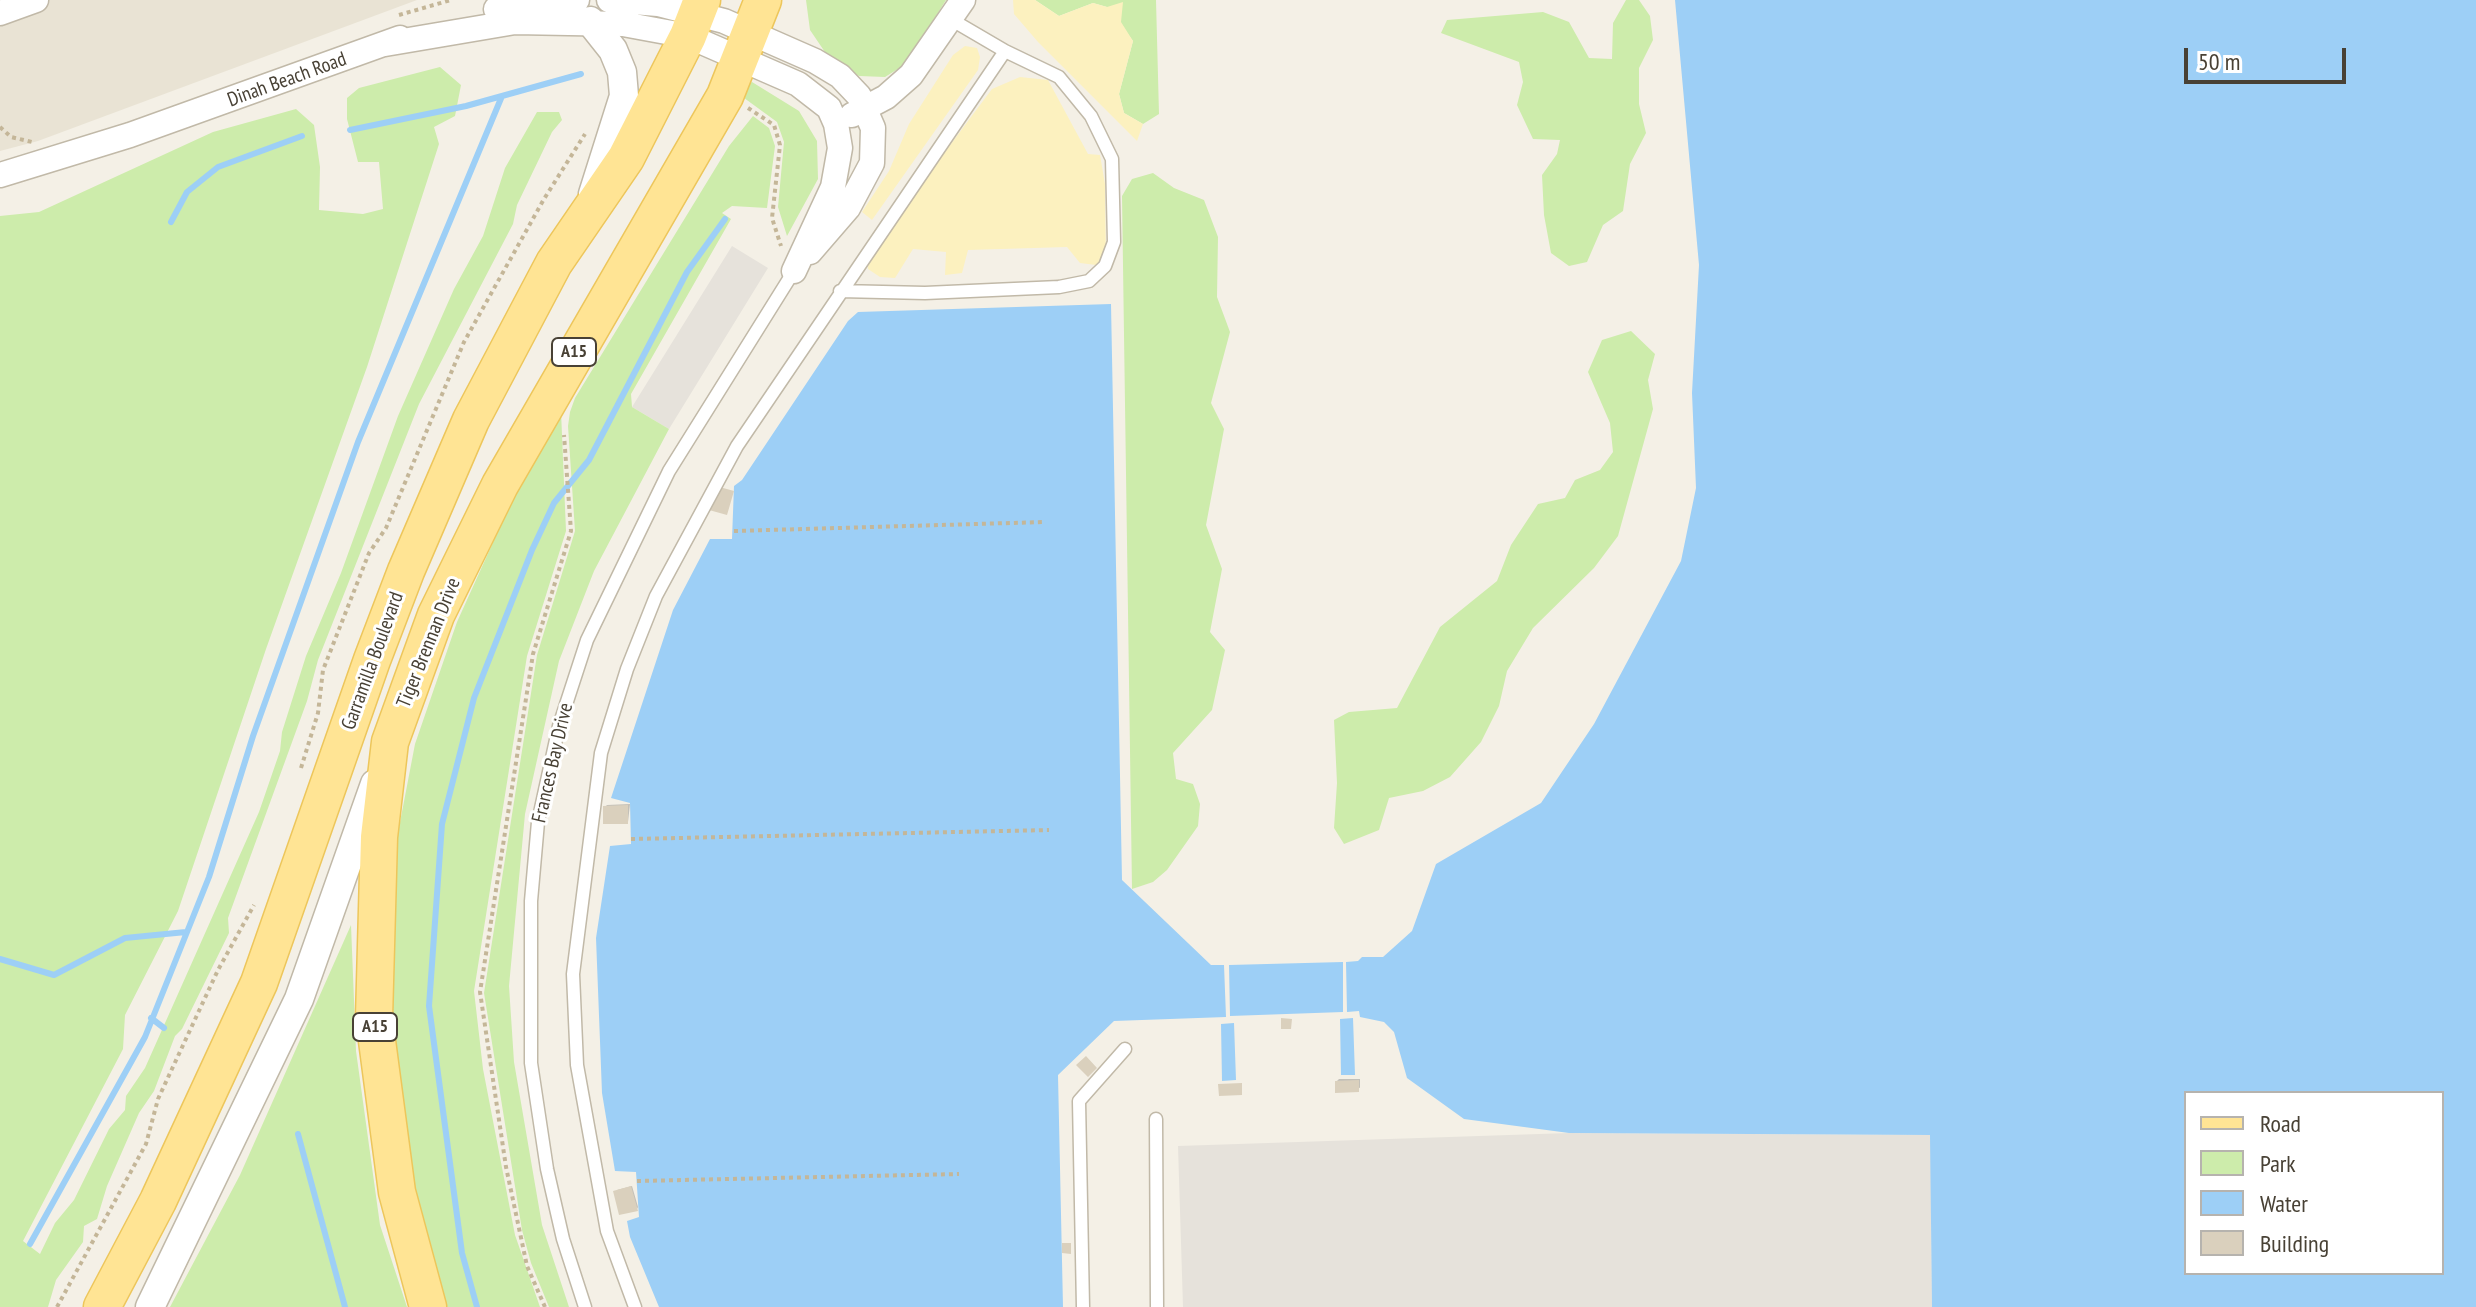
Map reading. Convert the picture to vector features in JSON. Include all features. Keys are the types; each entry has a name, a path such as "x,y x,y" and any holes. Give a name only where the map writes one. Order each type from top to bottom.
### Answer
{"main road":[{"name":"Garramilla Boulevard","path":"101,1305 164,1188 259,983 372,660 448,473 511,339 588,210 626,158 696,16"},
{"name":"Tiger Brennan Drive","path":"428,1307 397,1192 374,1018 380,825 390,742 436,615 500,485 725,96 751,30"}],"street":[{"path":"0,13 36,0"},
{"path":"609,0 751,30 830,69 850,86 866,108"},
{"name":"Dinah Beach Road","path":"0,175 130,135 459,17 534,3 584,11"},
{"path":"751,30 817,96 836,124 866,108 911,75 958,10"},
{"path":"385,44 584,11 696,16"},
{"path":"584,11 613,50 622,72 624,96 588,210"},
{"name":"Frances Bay Drive","path":"794,271 848,208 869,173 874,140 866,108"},
{"name":"Frances Bay Drive","path":"794,271 837,175 840,148 836,124"},
{"path":"150,1307 213,1183 299,999 390,742"}],"lane":[{"path":"840,291 925,293 1059,287 1089,281 1105,266 1114,242 1112,159 1091,116 1059,77 1005,51 958,10"},
{"path":"635,1307 607,1231 577,1065 573,974 587,843 601,753 627,669 656,596 737,446 1005,51"},
{"name":"Frances Bay Drive","path":"585,1307 563,1239 547,1169 531,1063 531,901 538,822 559,726 587,640 669,471 794,271"},
{"path":"1083,1307 1079,1101 1125,1049"},
{"path":"1156,1119 1157,1307"}],"path":[{"path":"750,109 774,125 780,145 772,218 794,271"},
{"path":"734,531 1045,522"},
{"path":"631,839 1049,830"},
{"path":"637,1181 959,1174"}],"shaded area":[{"path":"0,0 417,0 38,141 0,151"},
{"path":"732,246 768,268 669,429 632,407"},
{"path":"1569,1133 1931,1135 1932,1307 1183,1307 1178,1146"}],"green space":[{"path":"806,0 946,0 906,64 885,77 859,76 829,58 810,30"},
{"path":"1035,0 1156,0 1159,114 1143,124 1124,113 1119,94 1133,41 1107,7 1093,3 1059,16"},
{"path":"1626,0 1639,0 1650,16 1653,40 1639,68 1639,104 1646,133 1630,164 1623,211 1603,225 1587,262 1569,266 1551,253 1544,215 1542,175 1557,154 1560,140 1533,139 1517,105 1523,82 1519,62 1441,33 1447,20 1543,12 1569,22 1589,58 1612,59 1613,23"},
{"path":"440,67 461,85 455,116 434,127 439,144 367,367 266,649 178,911 125,1015 123,1049 23,1241 40,1254 55,1223 74,1200 109,1129 125,1110 126,1096 145,1068 259,812 280,751 282,732 306,656 341,573 398,416 454,289 483,236 505,168 537,112 559,112 562,120 552,132 517,205 513,224 419,404 318,660 307,701 228,918 229,933 182,1029 175,1036 154,1091 139,1113 107,1186 97,1219 84,1226 83,1242 56,1280 48,1307 0,1307 0,216 39,212 213,132 296,109 314,125 320,167 319,210 363,214 383,209 379,162 358,162 347,119 347,98 359,88"},
{"path":"752,82 799,111 817,141 818,179 787,236 778,207 784,142 777,122 740,95 744,86"},
{"path":"753,116 769,128 775,146 767,208 732,206 722,213 731,219 631,394 632,407 669,429 594,571 559,661 525,814 509,986 514,1062 542,1225 569,1307 549,1307 531,1263 522,1230 484,993 537,655 575,531 568,426 570,412 575,398 729,146"},
{"path":"1153,173 1174,188 1204,200 1218,237 1217,297 1230,332 1211,403 1224,429 1206,525 1222,569 1210,632 1225,650 1212,710 1173,753 1176,779 1193,784 1200,804 1198,826 1167,870 1153,882 1132,889 1122,196 1132,179"},
{"path":"1631,331 1655,354 1648,380 1653,409 1618,536 1594,568 1533,628 1507,671 1499,706 1481,742 1450,777 1423,791 1389,798 1379,830 1344,844 1334,828 1337,783 1334,720 1349,712 1397,708 1440,627 1497,581 1511,545 1538,504 1565,498 1575,480 1600,470 1613,452 1610,423 1588,372 1602,340"},
{"path":"561,411 566,531 527,656 474,991 483,1069 515,1235 540,1307 443,1307 419,1233 390,1019 397,838 415,744 457,622 514,496"},
{"path":"351,925 356,1051 380,1225 407,1307 170,1307 240,1175"}],"sand":[{"path":"1013,0 1035,0 1059,16 1093,3 1107,7 1123,2 1121,22 1133,41 1119,94 1124,113 1143,124 1137,141 1038,42 1014,14"},
{"path":"965,46 977,48 980,57 978,70 872,220 862,212 889,171 909,124 953,55"},
{"path":"1020,77 1048,80 1088,154 1100,155 1105,184 1106,259 1096,265 1080,263 1067,247 968,250 962,273 945,275 946,252 913,249 895,278 880,277 868,269 867,256 992,89"}],"water":[{"path":"1675,0 2476,0 2476,1307 1932,1307 1930,1135 1569,1133 1464,1119 1407,1078 1394,1032 1384,1022 1360,1017 1359,1011 1347,1012 1346,962 1358,961 1362,957 1383,957 1412,931 1436,864 1541,803 1594,724 1681,561 1696,488 1692,393 1699,265"},
{"path":"1111,304 1122,880 1211,965 1224,965 1226,1017 1114,1021 1058,1075 1063,1307 659,1307 630,1237 627,1221 639,1217 636,1172 615,1171 602,1093 596,938 610,846 631,844 630,803 611,798 673,610 710,539 732,539 734,486 742,480 848,321 858,312"},
{"path":"1343,962 1343,1012 1230,1016 1229,965"},
{"path":"1353,1018 1355,1075 1341,1075 1340,1019"},
{"path":"1234,1023 1236,1080 1222,1081 1221,1024"}],"building":[{"path":"716,486 734,491 727,515 709,510"},
{"path":"628,805 628,824 603,824 603,806"},
{"path":"1281,1018 1292,1019 1291,1029 1281,1029"},
{"path":"1086,1056 1097,1068 1088,1077 1076,1065"},
{"path":"1359,1080 1359,1092 1335,1093 1335,1081"},
{"path":"1242,1083 1242,1095 1219,1096 1218,1084"},
{"path":"631,1186 638,1211 619,1215 613,1191"},
{"path":"1062,1243 1071,1243 1071,1254 1062,1253"}],"waterway":[{"path":"350,130 466,106 581,74"},
{"path":"30,1244 145,1037 209,877 253,736 358,442 502,96"},
{"path":"171,222 187,192 218,167 302,136"},
{"path":"477,1307 462,1253 429,1006 442,824 474,698 532,550 554,503 589,460 687,272 725,219"},
{"path":"0,959 54,975 125,938 186,932"},
{"path":"151,1018 164,1028"},
{"path":"298,1134 345,1307"}]}
